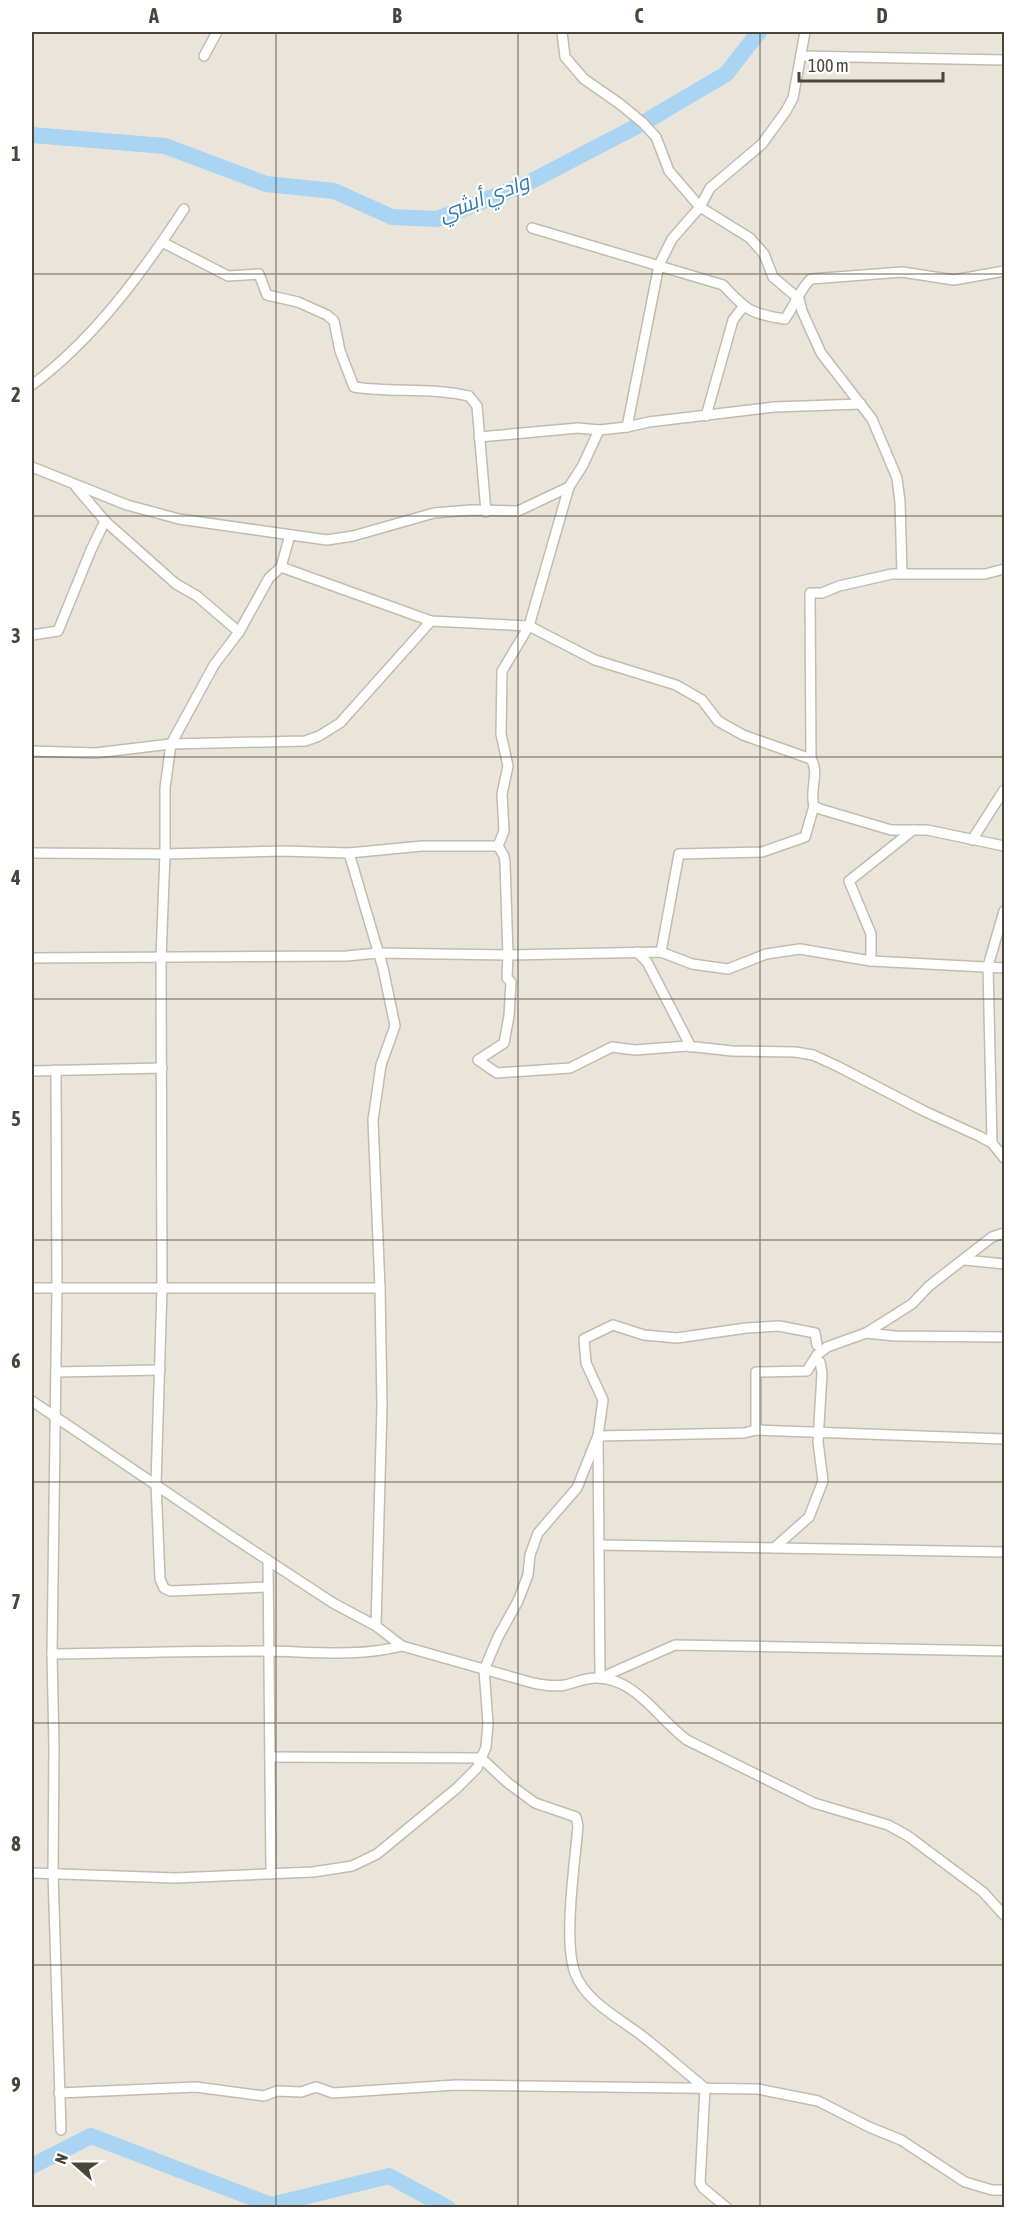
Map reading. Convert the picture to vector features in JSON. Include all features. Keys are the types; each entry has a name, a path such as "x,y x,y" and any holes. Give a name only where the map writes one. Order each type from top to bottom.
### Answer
{"street":[{"path":"204,56 217,32"},
{"path":"562,32 565,57 584,79 620,104 657,137 669,171 700,207 750,238 764,254 773,277 799,299 821,353 872,419 897,478 902,574"},
{"path":"627,427 659,265 672,239 700,207 710,188 762,144 777,125 793,98 805,32"},
{"path":"801,56 1005,60"},
{"path":"32,385 56,367 129,287 184,209"},
{"path":"532,228 723,285 743,307 758,315 785,320 799,299 804,284 812,279 903,272 954,280 1005,271"},
{"path":"162,242 228,276 259,274 267,295 298,302 327,315 334,321 342,357 354,387 453,392 469,396 477,406 486,512"},
{"path":"706,416 733,320 743,307"},
{"path":"479,437 578,428 598,430 774,407 861,404"},
{"path":"498,846 504,831 502,794 508,766 501,734 502,671 528,626 568,487 583,465 598,430"},
{"path":"32,467 127,505 179,519 327,540 353,536 434,513 471,510 518,511 568,487"},
{"path":"75,485 105,521 176,584 197,596 239,632"},
{"path":"32,635 58,631 105,521"},
{"path":"268,1587 170,1591 164,1588 160,1579 156,1484 162,1288 161,958 165,788 171,744 214,665 239,632 269,578 281,567 290,535"},
{"path":"281,567 431,621 528,626 595,660 676,685 702,700 718,721 743,735 810,759"},
{"path":"661,952 679,854 762,852 805,837 814,806 812,800 814,765 810,759 810,593 822,593 839,586 902,574 986,574 1005,569"},
{"path":"32,751 95,753 171,744 305,741 319,736 340,723 431,621"},
{"path":"972,840 1005,790"},
{"path":"814,806 891,830 927,830 1005,846"},
{"path":"871,961 872,934 849,880 914,831"},
{"path":"32,853 165,854 282,851 349,853 422,846 490,844 498,846 505,863 507,978 511,982 510,1004 504,1042 478,1060 497,1073 570,1068 612,1047 635,1050 691,1047 732,1051 795,1052 813,1055 992,1143 1005,1158"},
{"path":"349,853 383,968 395,1026 381,1065 373,1120 382,1406 376,1626"},
{"path":"992,1143 988,966 1005,911"},
{"path":"32,958 347,956 377,953 508,956 661,952 692,964 728,969 766,954 800,949 871,961 1005,968"},
{"path":"637,952 647,962 691,1047"},
{"path":"32,1071 162,1068"},
{"path":"56,1070 57,1288 52,1654 53,1873 61,2130"},
{"path":"756,1430 756,1372 807,1371 817,1354 826,1347 866,1333 912,1304 929,1286 992,1237 1005,1233"},
{"path":"965,1260 1005,1264"},
{"path":"32,1288 380,1288"},
{"path":"600,1678 598,1436 603,1400 586,1363 584,1339 612,1325 644,1335 677,1338 746,1328 779,1326 815,1333 817,1345"},
{"path":"866,1333 895,1336 1005,1337"},
{"path":"774,1548 809,1517 823,1481 819,1432 822,1374 820,1362"},
{"path":"56,1371 160,1370"},
{"path":"32,1401 333,1603 376,1626 402,1646 533,1683 553,1686 566,1685 580,1679 600,1678 620,1684 647,1701 677,1733 687,1740 814,1803 888,1825 908,1836 982,1892 1005,1915"},
{"path":"598,1436 744,1433 756,1430 1005,1439"},
{"path":"32,1873 175,1878 313,1872 352,1866 376,1854 457,1788 477,1768 486,1747 488,1723 484,1670 498,1637 518,1601 528,1575 530,1555 538,1533 577,1488 598,1436"},
{"path":"599,1545 1005,1552"},
{"path":"268,1560 271,1874"},
{"path":"600,1678 675,1645 1005,1651"},
{"path":"52,1654 377,1652 402,1646"},
{"path":"270,1757 481,1758 508,1783 535,1803 576,1817 578,1826 570,1932 570,1955 575,1974 600,2005 705,2088"},
{"path":"59,2093 196,2086 264,2096 277,2091 301,2092 316,2087 333,2092 455,2085 758,2089 818,2101 869,2127 901,2140 965,2182 992,2190 1005,2190"},
{"path":"705,2088 700,2183 727,2208"}],"shaded area":[{"path":"32,32 1004,32 1004,2207 32,2207"}],"waterway":[{"name":"وادي أبشي","path":"32,135 165,146 266,184 334,191 392,217 437,219 526,184 643,123 726,74 759,32"},
{"path":"32,2166 91,2136 271,2205 389,2176 448,2208"}]}
